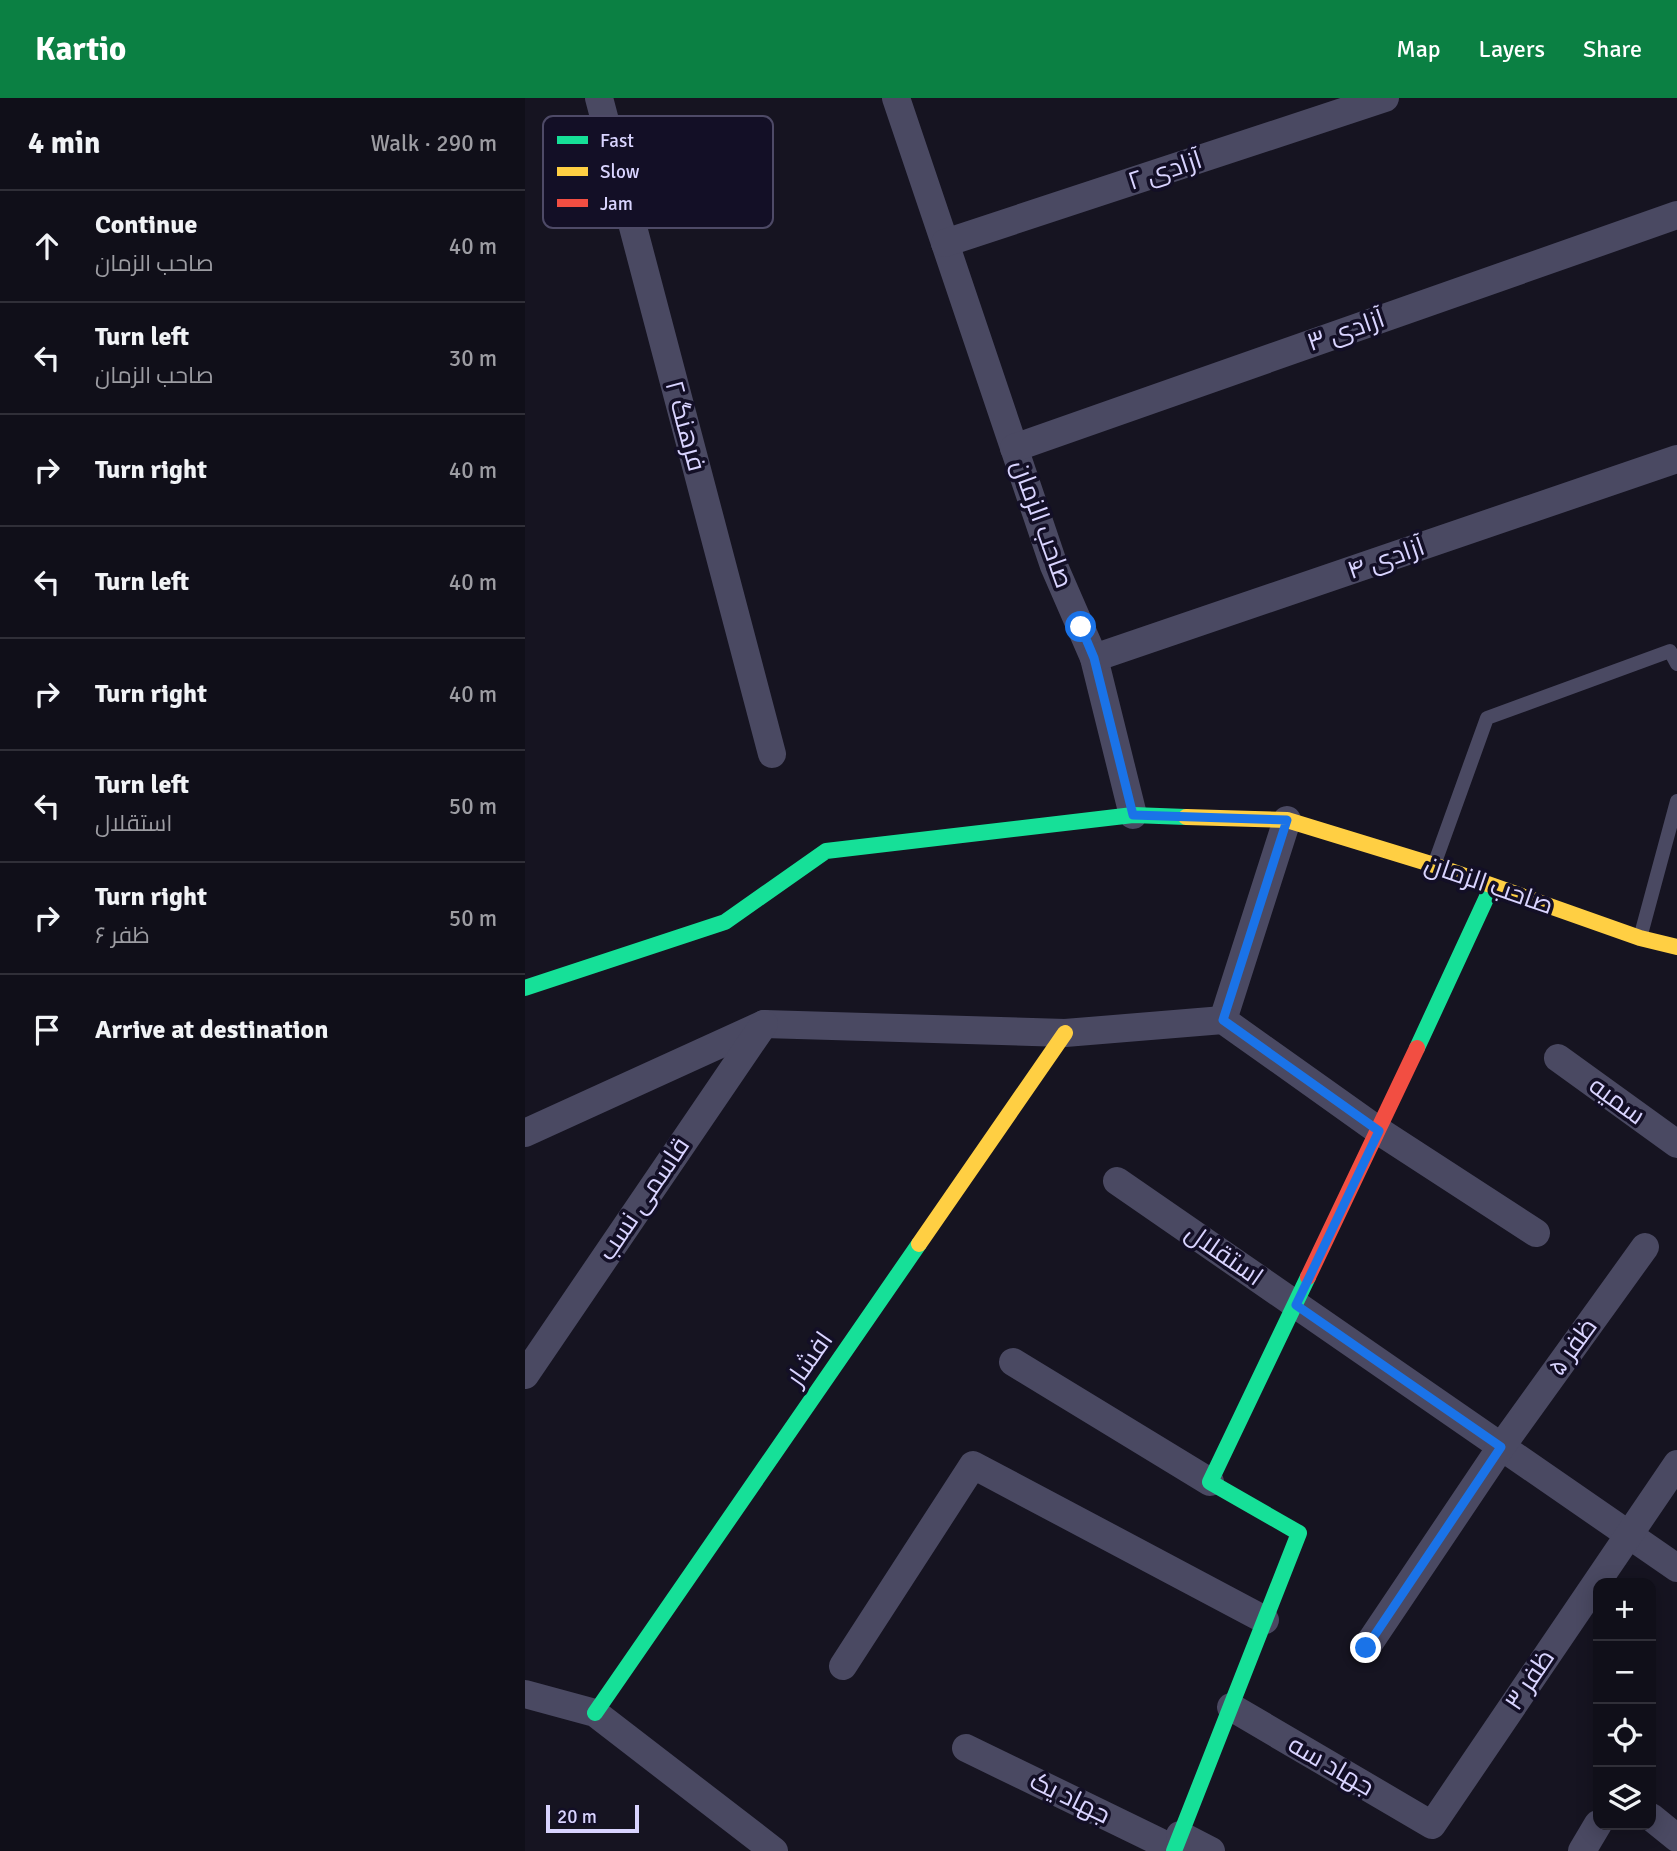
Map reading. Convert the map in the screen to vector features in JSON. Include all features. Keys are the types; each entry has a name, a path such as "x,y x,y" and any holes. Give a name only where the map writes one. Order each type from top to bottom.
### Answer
{"street":[{"name":"فرهنگ ۲","path":"599,98 604,116"},
{"name":"صاحب الزمان","path":"896,98 1054,566 1094,658 1133,815 1287,820 1434,865 1640,938 1677,947"},
{"name":"آزادی ۲","path":"945,243 1385,98"},
{"name":"آزادی ۳","path":"1014,448 1677,215"},
{"name":"فرهنگ ۲","path":"633,228 772,754"},
{"name":"آزادی ۴","path":"1094,658 1677,459"},
{"path":"525,988 725,922 826,851 1133,815"},
{"path":"1223,1020 1287,820"},
{"path":"1210,1482 1379,1131 1492,886"},
{"path":"525,1133 764,1024 1065,1033 1223,1020 1379,1131 1536,1233"},
{"name":"قاسمی نسب","path":"525,1375 764,1024"},
{"name":"افشار","path":"594,1713 1065,1033"},
{"name":"سمیه","path":"1558,1058 1677,1144"},
{"name":"استقلال","path":"1117,1181 1677,1568"},
{"name":"ظفر ۵","path":"1366,1648 1501,1447 1645,1247"},
{"path":"1013,1362 1210,1482 1299,1532 1176,1845"},
{"name":"ظفر ۳","path":"1432,1825 1677,1464"},
{"path":"843,1665 973,1465 1265,1620"},
{"path":"525,1694 594,1713 774,1851"},
{"name":"جهاد سه","path":"1231,1707 1432,1825"},
{"name":"جهاد یک","path":"965,1748 1176,1845 1211,1851"},
{"path":"1656,1821 1677,1838"},
{"path":"1582,1851 1594,1830"}],"lane":[{"path":"1434,865 1487,718 1670,651 1677,664"},
{"path":"1640,938 1677,801"}],"traffic: fast":[{"path":"525,988 725,922 826,851 1133,815 1186,817"},
{"path":"1417,1048 1492,886"},
{"path":"595,1713 919,1244"},
{"path":"1174,1851 1299,1533 1210,1482 1308,1277"}],"traffic: slow":[{"path":"1186,817 1287,820 1434,865 1640,938 1677,947"},
{"path":"919,1244 1065,1033"}],"traffic: jam":[{"path":"1308,1277 1417,1048"}],"route":[{"path":"1081,627 1094,658 1133,815 1287,820 1223,1020 1379,1131 1296,1305 1501,1447 1366,1648"}]}
